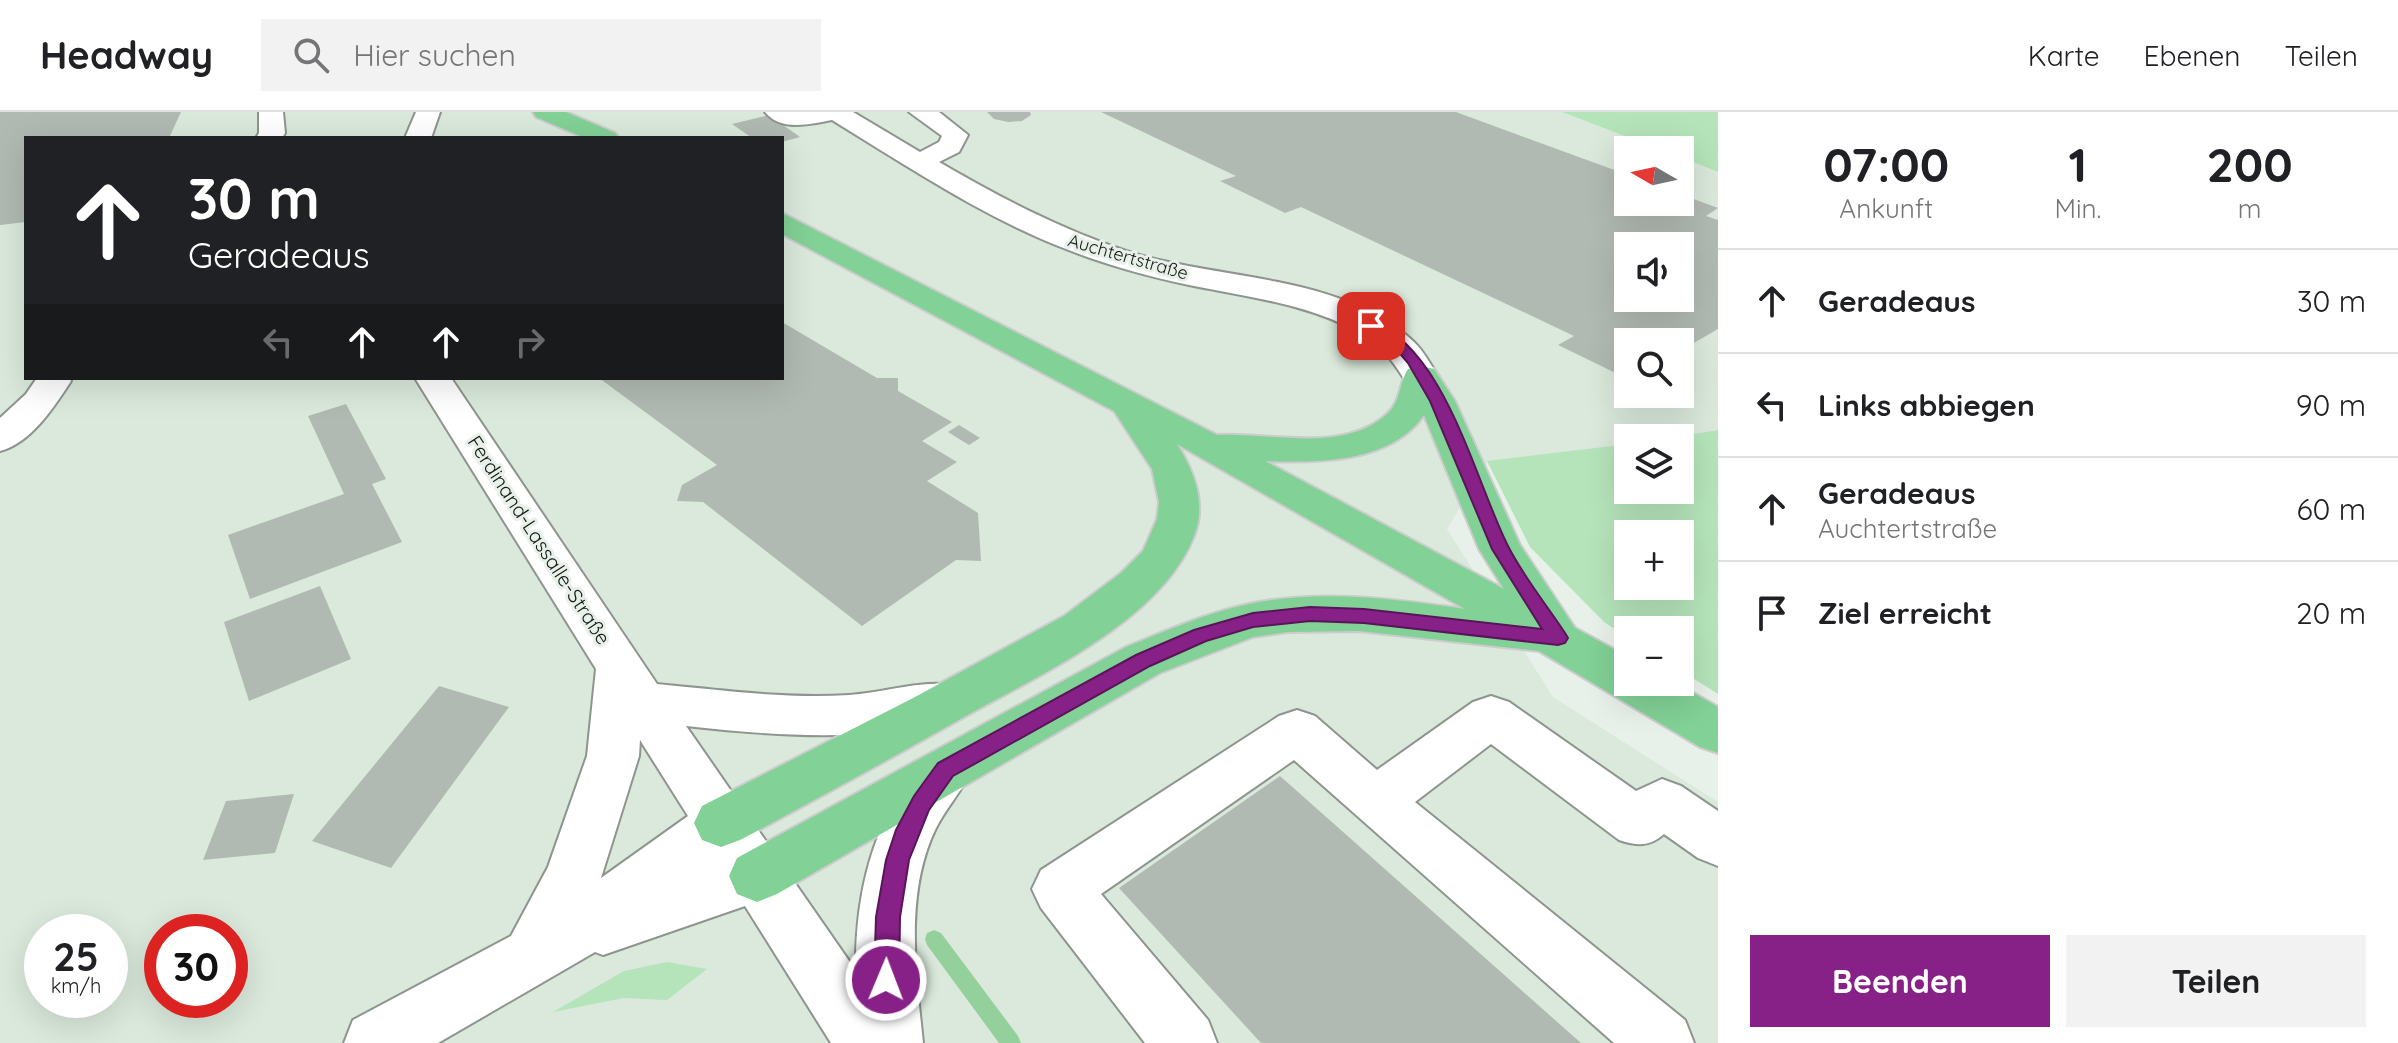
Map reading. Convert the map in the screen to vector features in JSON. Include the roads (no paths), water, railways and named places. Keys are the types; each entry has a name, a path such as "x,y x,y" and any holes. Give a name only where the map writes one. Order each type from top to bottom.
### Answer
{"main road":[{"path":"545,112 601,136"},
{"path":"784,223 1117,396 1614,671"},
{"path":"1209,446 1305,449 1371,439 1396,426 1415,403 1421,377"},
{"path":"1421,377 1437,401 1500,549 1558,638"},
{"path":"721,823 949,702 1068,634 1118,600 1150,570 1173,536 1179,510 1177,484 1166,454 1117,396"},
{"path":"757,876 1143,660 1201,635 1253,620 1310,614 1364,616 1558,638"},
{"path":"1656,696 1718,732"}],"street":[{"path":"270,136 271,112"},
{"path":"419,136 428,112"},
{"path":"771,114 798,119 835,112"},
{"name":"Auchtertstraße","path":"835,112 1025,223 1093,251 1162,270 1294,297 1333,309 1371,326 1402,347 1415,362 1421,377"},
{"path":"919,162 950,147 955,135 921,112"},
{"name":"Ferdinand-Lassalle-Straße","path":"434,380 721,823 868,1043"},
{"path":"0,439 39,402 53,381"},
{"path":"548,948 613,756 632,683 778,716 850,715 949,702"},
{"path":"1375,801 1491,716 1638,823 1662,802 1718,841"},
{"path":"1185,1043 1061,889 1297,731 1375,801 1662,1043"},
{"path":"891,1043 886,949 898,860 907,830 921,803 946,770"},
{"path":"376,1043 445,1025 721,823"},
{"path":"548,948 757,876"}],"waterway":[{"path":"934,939 1011,1043"}]}
